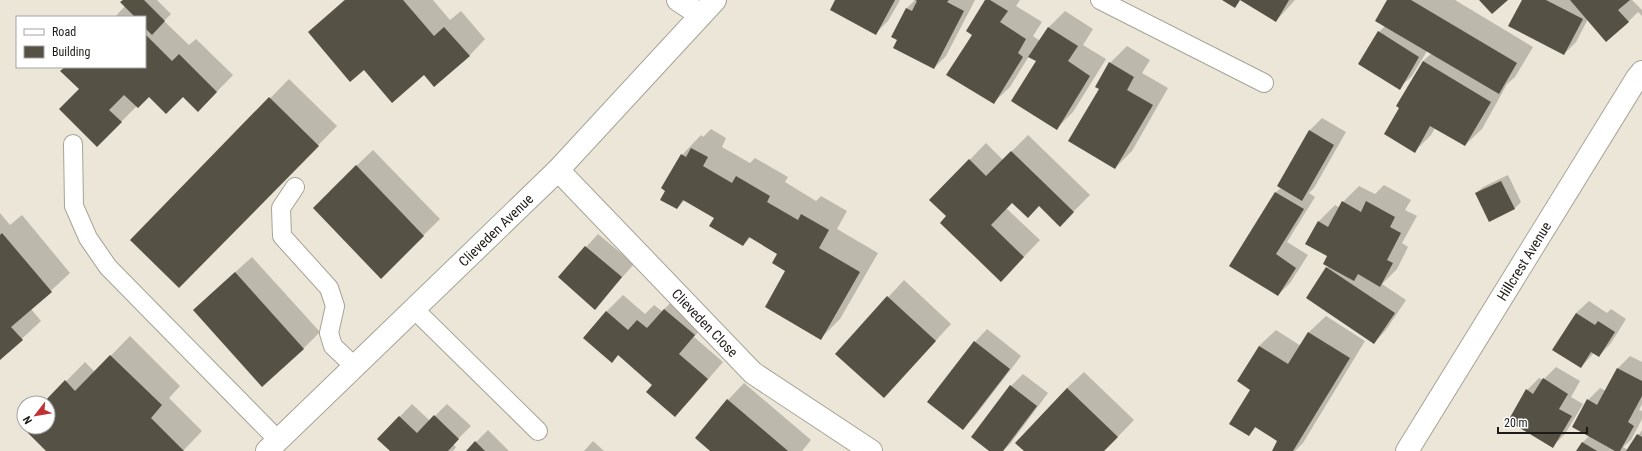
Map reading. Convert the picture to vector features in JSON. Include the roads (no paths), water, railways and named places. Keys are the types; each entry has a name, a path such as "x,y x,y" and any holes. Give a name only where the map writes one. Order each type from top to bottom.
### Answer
{"street":[{"path":"678,0 708,8"},
{"name":"Clieveden Avenue","path":"273,446 558,170 708,8"},
{"name":"Hillcrest Avenue","path":"1407,451 1642,72"},
{"name":"Clieveden Close","path":"558,170 753,373 871,451"}],"lane":[{"path":"1100,0 1264,83"},
{"path":"73,144 74,206 92,244 108,267 273,446"},
{"path":"295,187 281,208 282,236 329,288 335,306 329,333 332,346 355,367"},
{"path":"414,309 538,431"}]}
